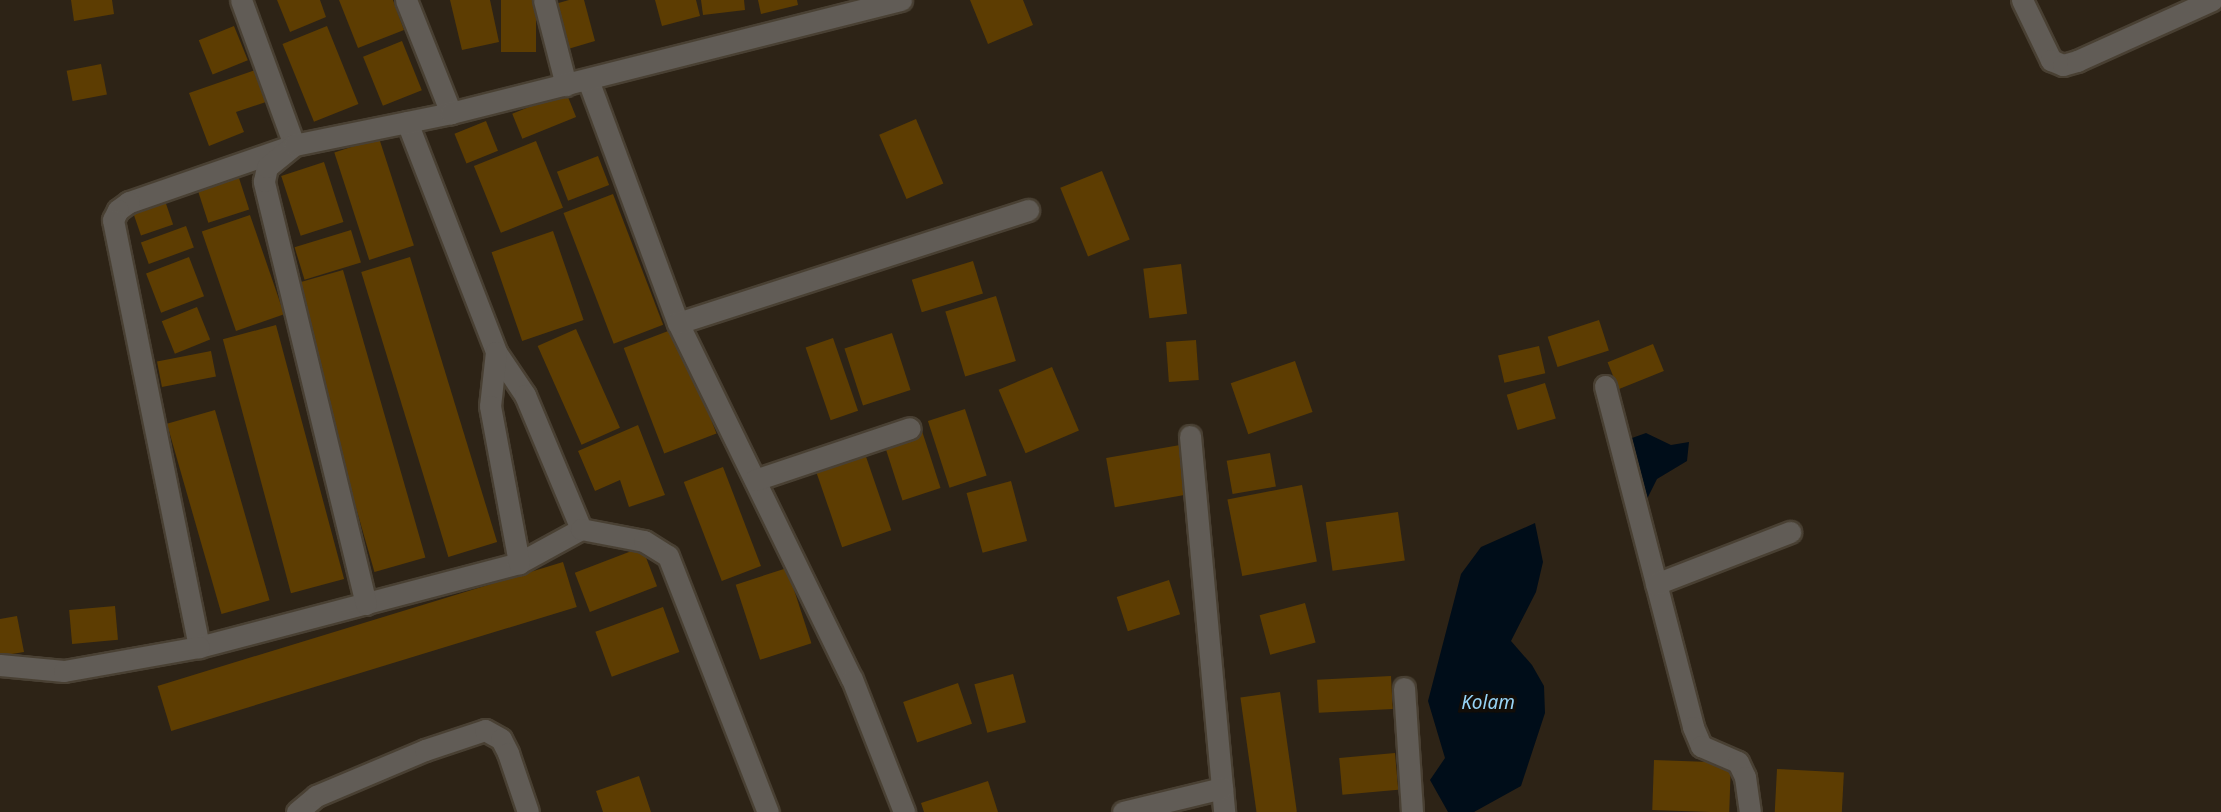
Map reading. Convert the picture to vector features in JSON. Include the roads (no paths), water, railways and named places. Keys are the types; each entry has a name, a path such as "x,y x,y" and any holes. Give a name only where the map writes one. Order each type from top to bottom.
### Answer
{"street":[{"path":"241,0 294,145"},
{"path":"407,0 451,113"},
{"path":"544,0 566,85"},
{"path":"199,647 114,227 114,215 123,205 294,145 451,113 901,0"},
{"path":"2022,0 2051,60 2063,65 2077,61 2175,7 2212,0"},
{"path":"587,80 678,323 852,679 904,812"},
{"path":"407,122 496,352 525,395 581,529"},
{"path":"294,145 267,167 264,181 366,604"},
{"path":"678,323 1028,210"},
{"path":"496,352 490,406 519,563"},
{"path":"1605,386 1697,738 1708,751 1738,762 1745,777 1750,812"},
{"path":"755,480 909,428"},
{"path":"1190,436 1224,812"},
{"path":"0,665 64,671 199,647 519,563 581,529 644,541 668,556 768,812"},
{"path":"1656,584 1790,532"},
{"path":"1404,688 1412,812"},
{"path":"297,812 300,806 316,796 425,750 485,730 501,739 528,812"},
{"path":"1123,812 1222,788"}],"water":[{"path":"1646,433 1671,445 1689,442 1687,461 1657,479 1646,501 1630,445 1632,438"},
{"name":"Kolam","path":"1535,523 1543,562 1536,592 1511,641 1532,665 1544,686 1545,713 1521,786 1474,812 1448,812 1430,780 1445,758 1428,701 1461,574 1481,547"}]}
